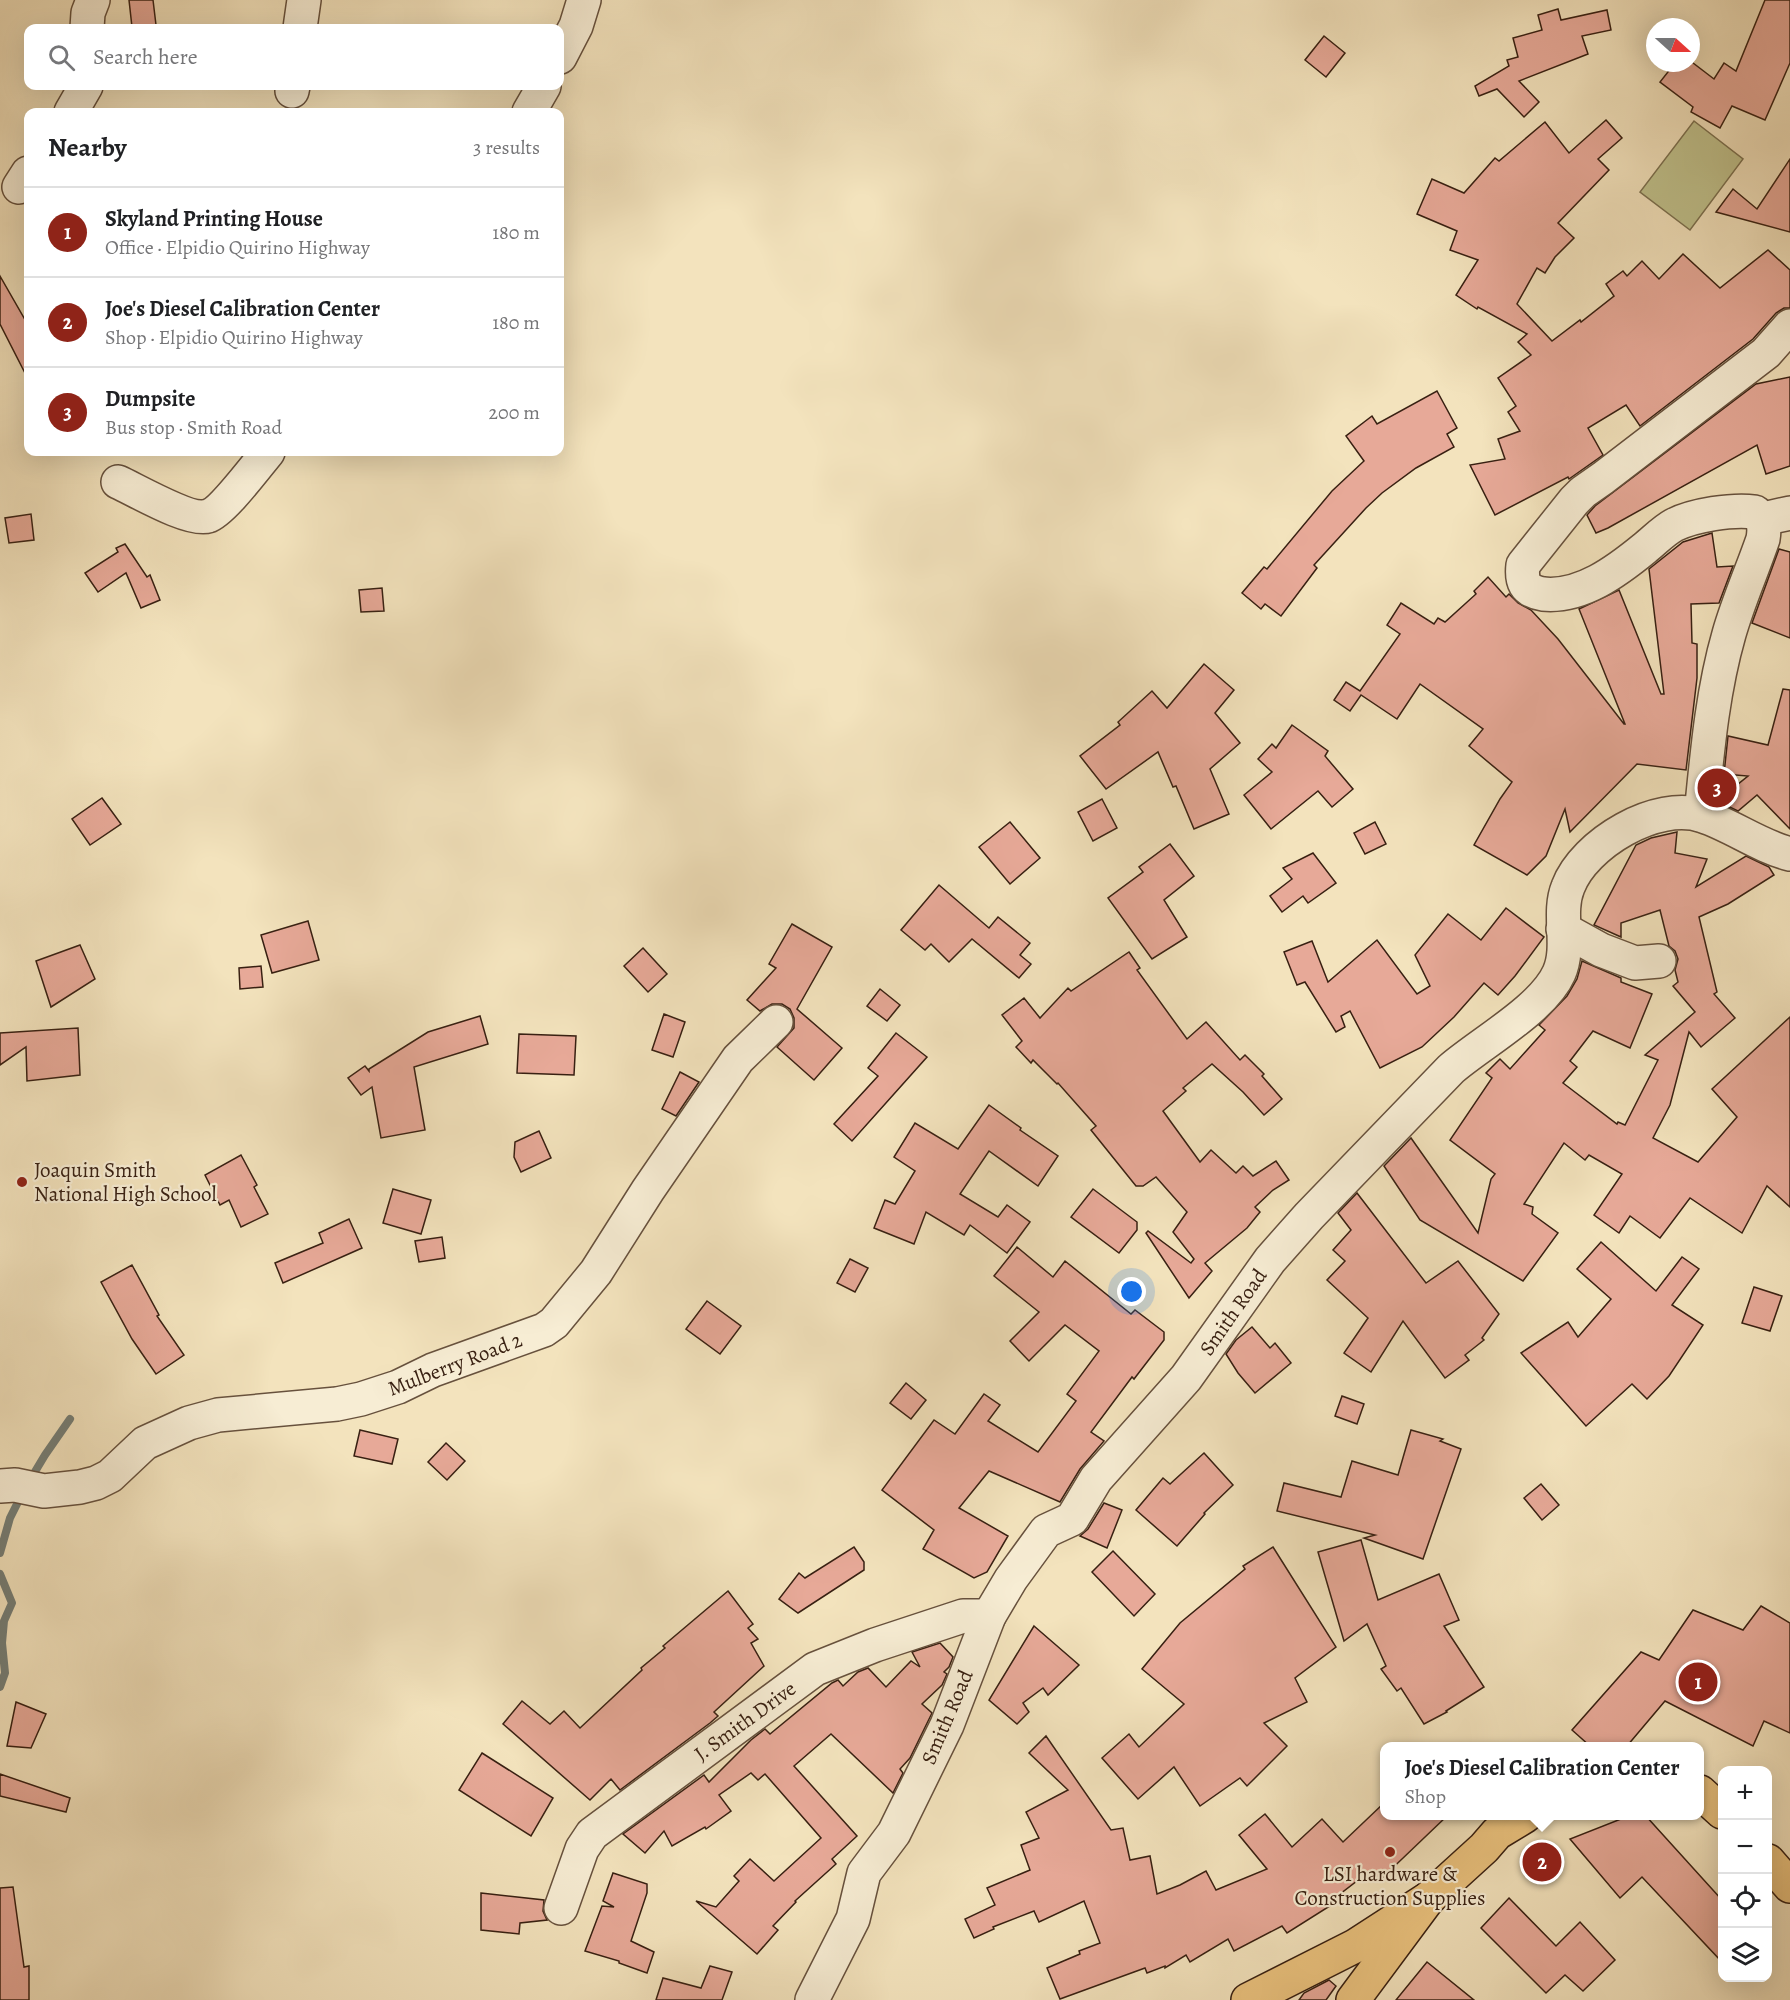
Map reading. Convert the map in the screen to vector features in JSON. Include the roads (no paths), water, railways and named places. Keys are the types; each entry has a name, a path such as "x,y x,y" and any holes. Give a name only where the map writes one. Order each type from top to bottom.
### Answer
{"main road":[{"path":"1704,1796 1718,1808"},
{"path":"1248,2000 1354,1946 1428,1899 1484,1848 1497,1833 1517,1820"},
{"path":"1772,1866 1790,1886"},
{"path":"1353,2000 1428,1899"}],"street":[{"path":"87,24 88,13 93,0"},
{"path":"301,24 304,0"},
{"path":"564,49 576,26 584,0"},
{"path":"73,108 84,90"},
{"path":"531,108 542,90"},
{"path":"1701,815 1709,739 1720,668 1729,632 1765,529 1776,516 1755,512 1724,512 1673,526 1602,579 1558,596 1534,592 1526,586 1522,577 1523,565 1583,492 1766,353 1790,326"},
{"path":"118,482 183,513 191,516 208,516 220,507 265,456"},
{"name":"Smith Road","path":"812,2000 854,1919 864,1873 894,1833 946,1725 989,1616 1011,1579 1046,1531 1072,1519 1096,1479 1186,1378 1270,1260 1309,1216 1451,1069 1517,1018 1549,988 1559,974 1563,961 1563,914 1567,889 1585,859 1607,839 1639,822 1669,813 1701,815 1768,848 1790,854"},
{"path":"1563,929 1601,950 1635,963 1659,961"},
{"name":"Mulberry Road 2","path":"20,1487 80,1487 96,1483 110,1476 145,1443 189,1423 218,1415 337,1404 361,1399 398,1387 433,1370 544,1330 555,1323 596,1272 648,1190 738,1059 776,1022"},
{"name":"J. Smith Drive","path":"561,1908 582,1849 592,1834 815,1669 865,1649 963,1616 989,1616"}],"waterway":[{"path":"30,1480 70,1419"},
{"path":"0,1553 10,1518 21,1496"},
{"path":"0,1574 12,1603 4,1621 2,1643 5,1673 0,1687"}],"place":[{"name":"Dumpsite","path":"1717,788"},
{"name":"Joaquin Smith National High School","path":"22,1182"},
{"name":"Skyland Printing House","path":"1698,1682"},
{"name":"LSI hardware & Construction Supplies","path":"1390,1852"},
{"name":"Joe's Diesel Calibration Center","path":"1542,1862"}]}
